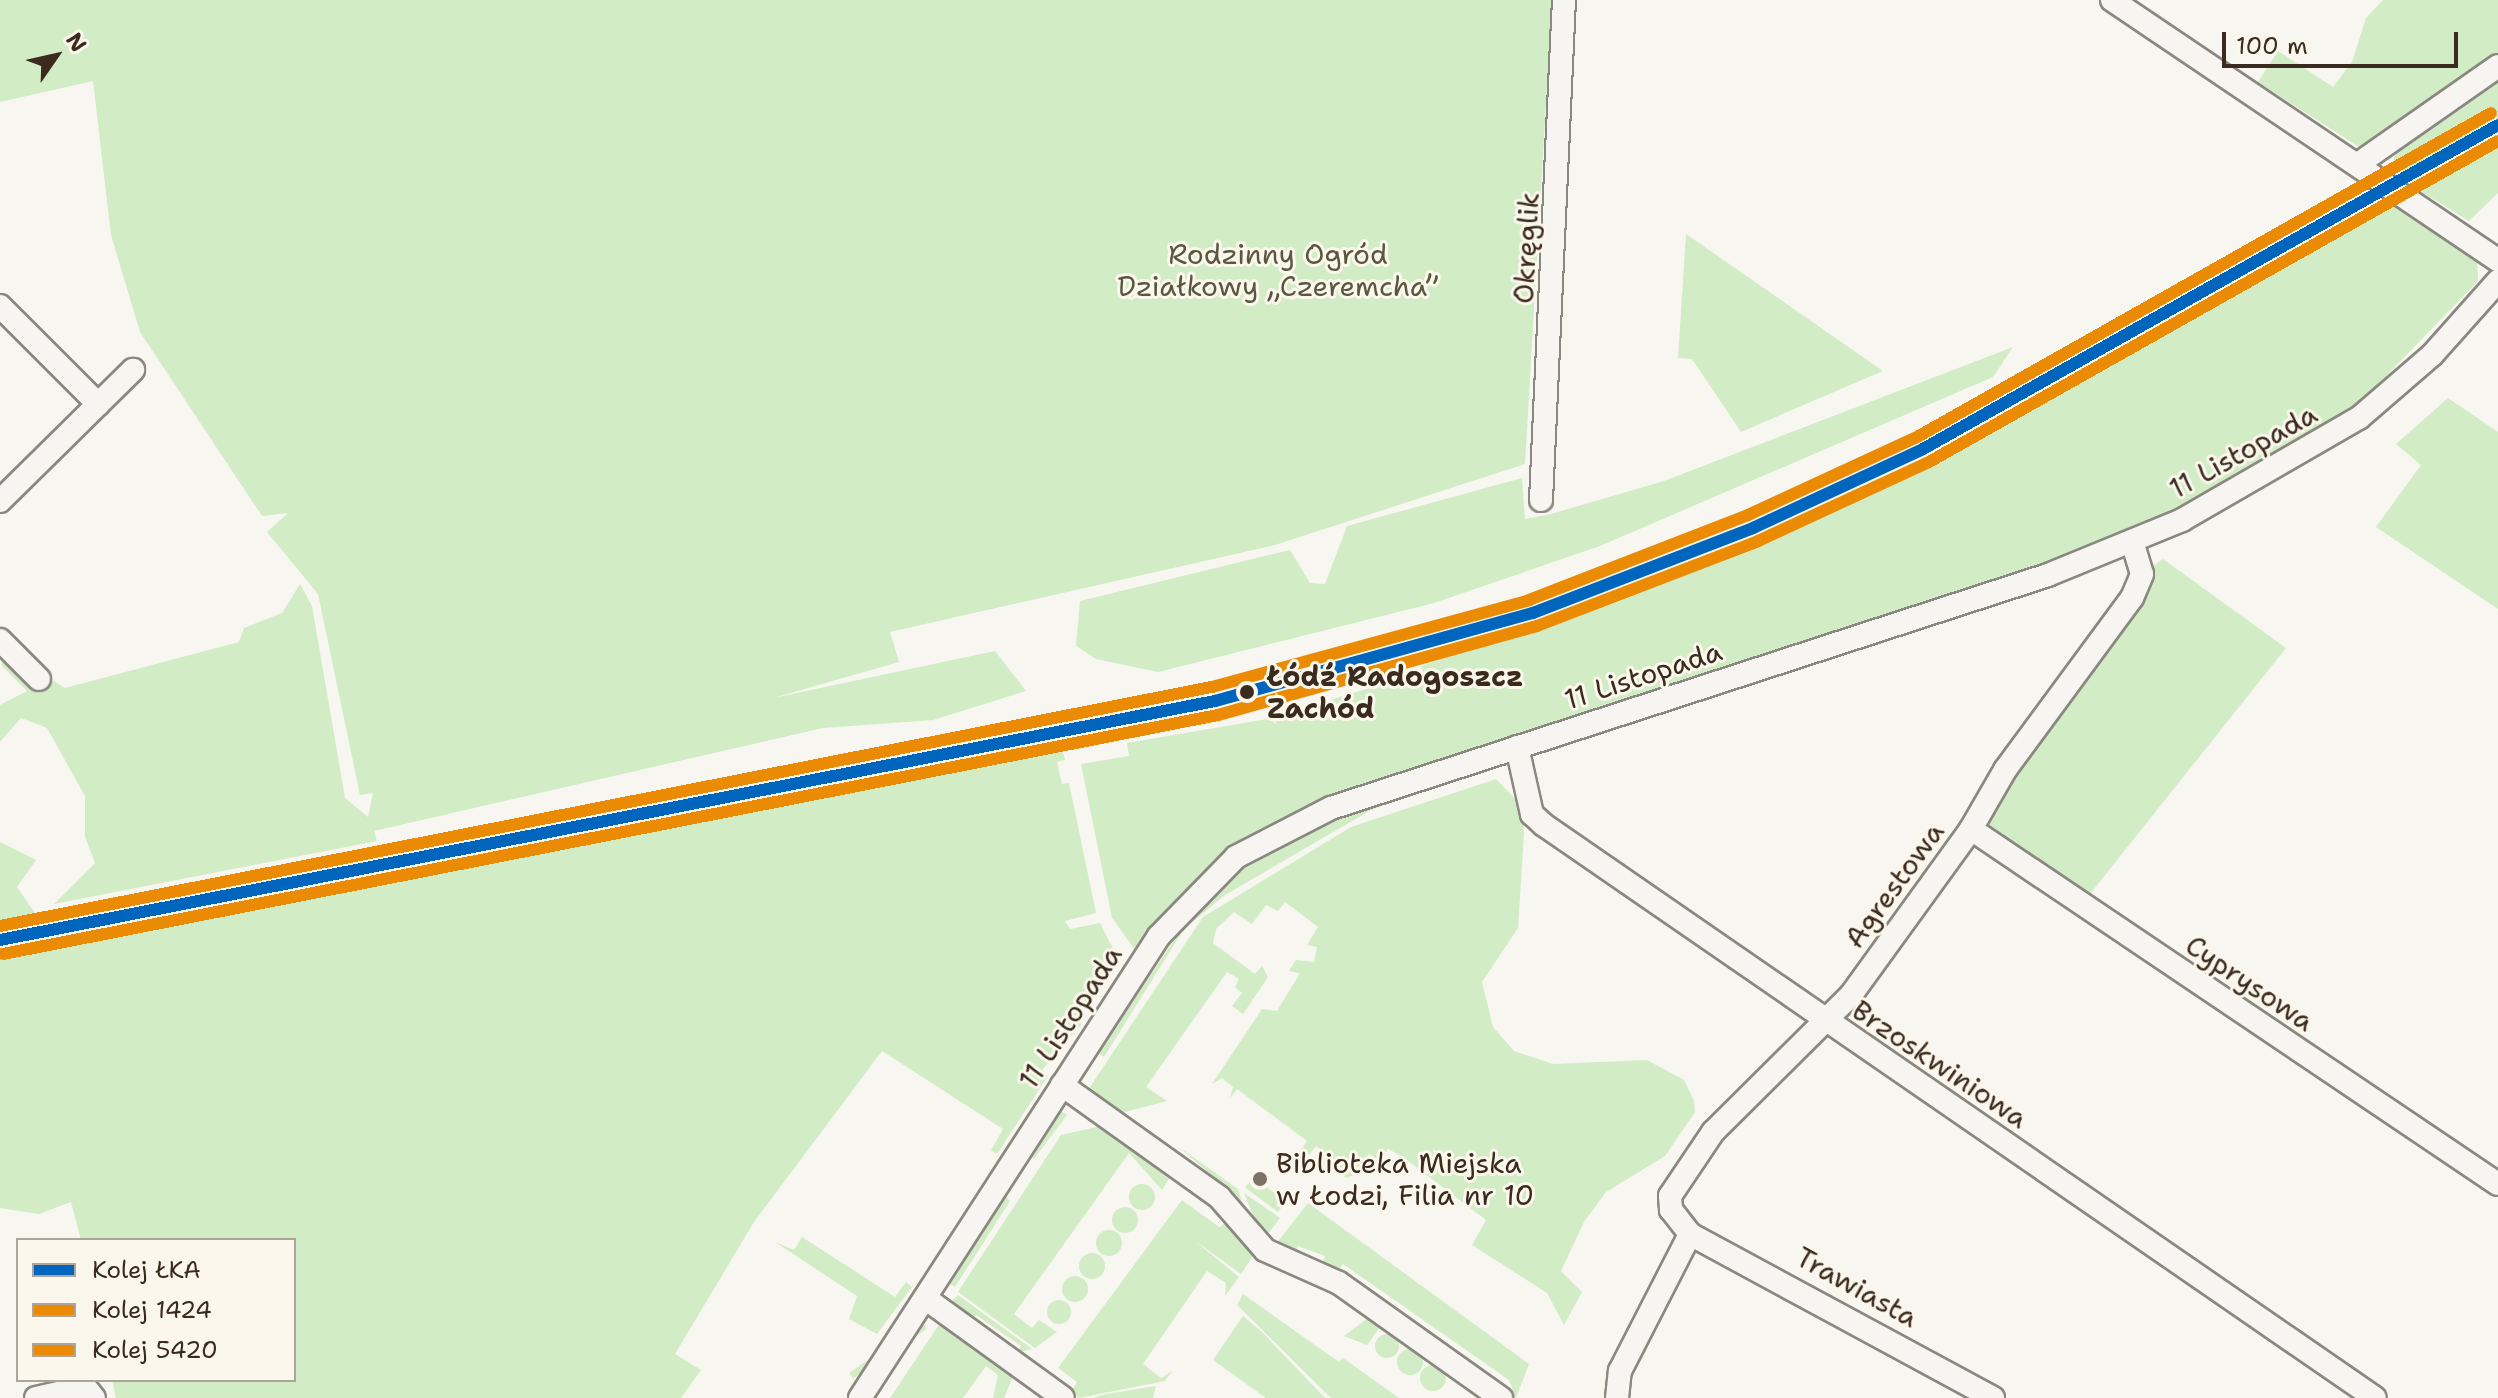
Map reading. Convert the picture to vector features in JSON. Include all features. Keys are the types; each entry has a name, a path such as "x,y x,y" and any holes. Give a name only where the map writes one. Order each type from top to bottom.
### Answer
{"street":[{"name":"Okręglik","path":"1541,500 1564,0"},
{"path":"2112,0 2498,260"},
{"path":"2358,164 2498,66"},
{"name":"11 Listopada","path":"860,1398 1172,919 1236,857 1308,817 2132,542 2239,491 2344,429 2432,355 2498,281"},
{"path":"0,306 98,404"},
{"path":"0,501 133,370"},
{"name":"Agrestowa","path":"1690,1234 1670,1206 1681,1171 1857,988 1971,829 2005,770 2132,598 2142,574 2132,542"},
{"path":"0,640 39,679"},
{"name":"Brzoskwiniowa","path":"1517,747 1532,814 1544,825 1824,1021 2375,1398"},
{"name":"Cyprysowa","path":"1971,829 2498,1184"},
{"path":"1062,1085 1219,1197 1265,1250 1339,1283 1501,1398"},
{"path":"1617,1398 1620,1371 1690,1234"},
{"name":"Trawiasta","path":"1690,1234 1993,1398"},
{"path":"925,1298 1063,1398"},
{"path":"36,1398 91,1393"}],"green space":[{"name":"Rodzinny Ogród Działkowy „Czeremcha”","path":"0,0 1552,0 1525,464 1275,545 890,632 899,662 773,698 995,651 1026,691 933,720 823,728 374,831 377,841 54,904 95,863 85,837 85,796 47,728 21,718 0,742 0,705 27,691 2,666 0,647 65,688 239,642 244,628 282,613 300,584 312,606 345,798 368,817 373,793 360,795 318,594 267,532 288,513 262,516 140,332 111,235 93,81 0,102"},
{"path":"2383,0 2498,0 2498,117 2405,173 2393,168 2394,157 2411,138 2362,149 2258,82 2278,51 2333,87 2352,62 2366,18"},
{"path":"2498,143 2498,193 2469,221 2417,189"},
{"path":"2399,201 2477,256 2478,281 2358,405 2249,477 2095,548 1300,811 1210,864 1135,950 1112,918 1081,764 1129,756 1127,743 1267,719 1423,672 1421,666 1718,562 2017,419"},
{"path":"1686,234 1883,371 1741,432 1692,359 1678,358"},
{"path":"2013,347 1993,377 1600,546 1434,603 1158,672 1096,659 1076,646 1080,601 1290,550 1310,583 1325,584 1347,526 1522,478 1525,519 1551,514 1664,481"},
{"path":"2448,398 2498,432 2498,609 2376,527 2421,465 2396,444"},
{"path":"2163,559 2286,648 2090,894 2078,892 1992,834 1986,815 2147,570"},
{"path":"1062,748 1065,760 1057,762 1062,784 1069,783 1096,913 1065,921 1070,929 1100,923 1117,957 1081,1012 1081,1025 1042,1070 1048,1076 997,1154 991,1150 1003,1129 882,1051 754,1222 675,1354 701,1370 681,1398 116,1398 112,1382 296,1382 296,1238 80,1238 71,1202 39,1214 0,1208 0,960"},
{"path":"1505,762 1371,810 1225,895 1184,929 1104,1057 1098,1053 1185,924 1242,867 1330,817"},
{"path":"1496,779 1522,806 1524,833 1518,928 1482,982 1493,1027 1514,1051 1553,1064 1647,1060 1684,1080 1694,1101 1695,1112 1665,1156 1606,1192 1584,1222 1561,1271 1582,1292 1564,1325 1547,1293 1472,1245 1486,1220 1403,1157 1388,1149 1378,1160 1369,1154 1357,1169 1347,1161 1343,1168 1354,1175 1347,1178 1317,1162 1322,1151 1316,1146 1309,1155 1301,1150 1307,1141 1237,1089 1230,1098 1233,1087 1222,1078 1212,1084 1262,1009 1277,1011 1300,973 1289,971 1296,960 1314,962 1317,947 1307,945 1318,927 1285,902 1278,911 1266,905 1252,924 1234,912 1216,929 1213,943 1255,974 1262,966 1268,977 1243,1014 1232,1006 1242,993 1235,987 1239,979 1227,972 1146,1087 1167,1101 1117,1114 1088,1090 1203,917 1351,827"},
{"path":"0,842 36,860 17,887 39,919 0,929"},
{"path":"1060,1110 1067,1115 1034,1159 1031,1157"},
{"path":"1101,1126 1169,1179 1162,1190 1129,1153 1014,1314 1032,1328 1039,1320 1057,1332 1035,1348 958,1292 1061,1135"},
{"path":"1179,1147 1238,1189 1247,1216 1225,1187"},
{"path":"1253,1177 1286,1202 1278,1212 1245,1187"},
{"path":"1142,1184 1151,1188 1155,1197 1151,1206 1142,1210 1133,1206 1129,1197 1133,1188"},
{"path":"1244,1193 1280,1218 1268,1234 1257,1225"},
{"path":"1005,1196 1010,1201 955,1287 948,1283"},
{"path":"1182,1200 1219,1227 1226,1223 1254,1254 1241,1274 1194,1240 1239,1277 1225,1296 1226,1283 1207,1271 1143,1364 1161,1378 1172,1371 1165,1381 1079,1398 1071,1392 1077,1382 1058,1368"},
{"path":"1308,1203 1529,1364 1516,1398 1509,1380 1343,1264 1335,1274 1321,1270 1325,1256 1298,1246 1293,1256 1275,1245"},
{"path":"1125,1207 1134,1211 1138,1220 1134,1229 1125,1233 1116,1229 1112,1220 1116,1211"},
{"path":"1109,1230 1118,1234 1122,1243 1118,1252 1109,1256 1100,1252 1096,1243 1100,1234"},
{"path":"802,1237 895,1297 906,1282 912,1287 877,1334 849,1319 857,1296 775,1242 794,1250"},
{"path":"1092,1253 1101,1257 1105,1266 1101,1275 1092,1279 1083,1275 1079,1266 1083,1257"},
{"path":"1075,1276 1084,1280 1088,1289 1084,1298 1075,1302 1066,1298 1062,1289 1066,1280"},
{"path":"1243,1294 1339,1362 1343,1358 1399,1398 1331,1398 1237,1305"},
{"path":"958,1295 1032,1349 1017,1353 1021,1346 976,1315 972,1320 950,1303"},
{"path":"1054,1300 1064,1300 1071,1307 1071,1317 1064,1324 1054,1324 1047,1317 1047,1307"},
{"path":"1243,1316 1325,1398 1266,1398 1213,1360"},
{"path":"1368,1318 1380,1327 1367,1345 1344,1336"},
{"path":"923,1323 927,1329 853,1379 849,1373"},
{"path":"940,1323 1014,1374 1004,1398 993,1398 998,1375 986,1366 963,1398 890,1398"},
{"path":"1387,1334 1396,1337 1399,1346 1396,1355 1387,1358 1378,1355 1375,1346 1378,1337"},
{"path":"1410,1349 1419,1353 1423,1362 1419,1371 1410,1375 1401,1371 1397,1362 1401,1353"},
{"path":"1433,1365 1442,1369 1446,1378 1442,1387 1433,1391 1424,1387 1420,1378 1424,1369"},
{"path":"1156,1386 1153,1398 1093,1398 1106,1394"}],"rail line":[{"name":"5420","path":"0,926 1212,687 1529,600 1748,515 1917,437 2491,113"},
{"name":"ŁKA","path":"0,940 1215,701 1533,613 1753,528 1923,449 2498,125"},
{"name":"1424","path":"3,954 1218,715 1537,626 1758,541 1929,462 2498,141"}],"place":[{"name":"Łódź Radogoszcz Zachód","path":"1247,692"},
{"name":"Biblioteka Miejska w Łodzi, Filia nr 10","path":"1260,1179"}]}
